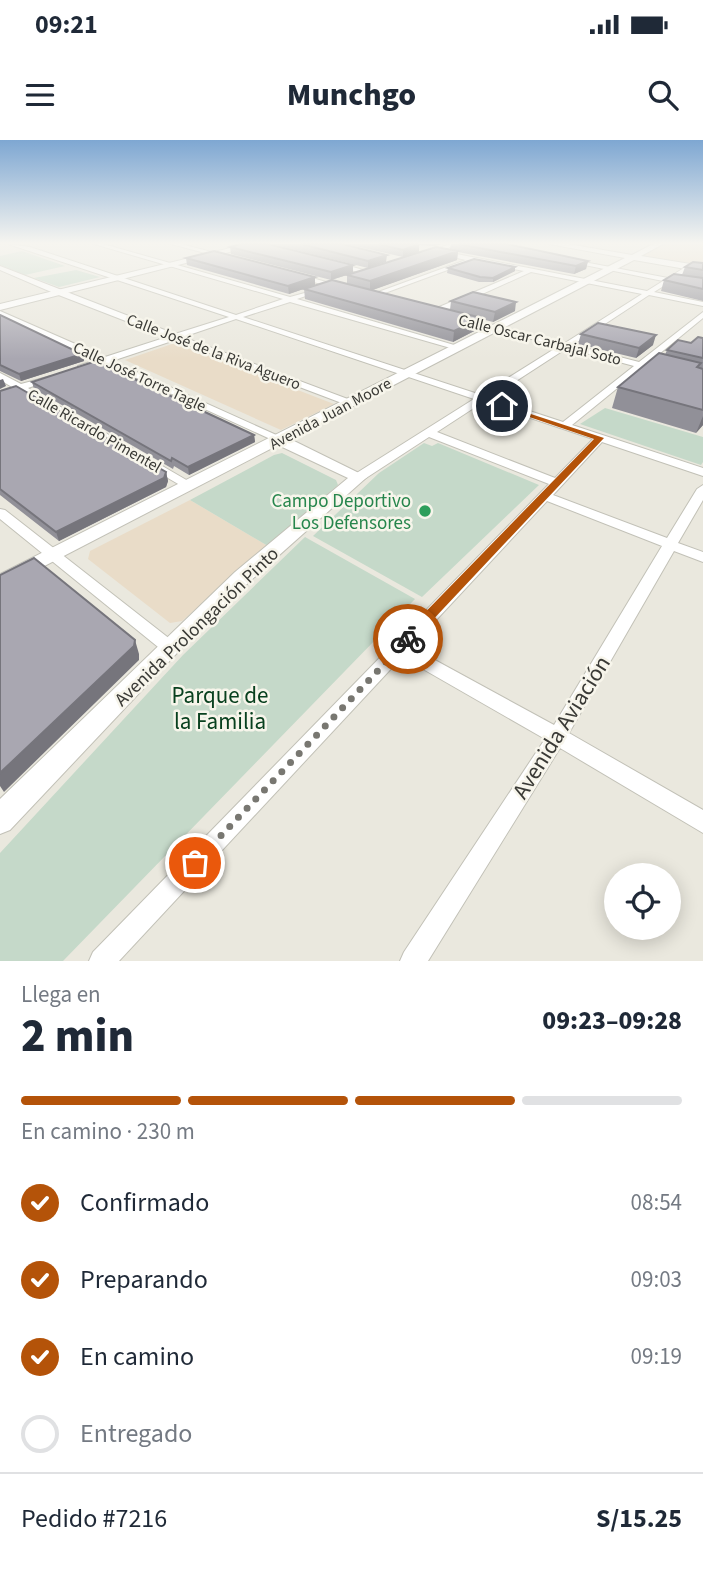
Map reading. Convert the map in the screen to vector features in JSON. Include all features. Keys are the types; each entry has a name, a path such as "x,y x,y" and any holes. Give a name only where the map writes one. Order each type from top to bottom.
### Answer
{"street":[{"name":"Calle José de la Riva Aguero","path":"33,282 350,403"},
{"path":"0,304 94,282"},
{"path":"132,282 703,472"},
{"path":"229,282 457,347"},
{"path":"322,282 345,285"},
{"path":"372,296 410,282"},
{"path":"435,312 503,282"},
{"name":"Avenida Juan Moore","path":"0,582 583,282"},
{"path":"586,282 703,304"},
{"name":"Avenida Prolongación Pinto","path":"0,820 169,647 242,578 359,477 663,282"},
{"path":"684,282 703,286"},
{"path":"69,372 332,285"},
{"path":"359,292 385,299"},
{"path":"471,296 482,299"},
{"path":"518,307 529,310"},
{"name":"Calle Oscar Carbajal Soto","path":"422,309 447,315"},
{"name":"Calle José Torre Tagle","path":"0,313 279,440"},
{"path":"564,426 703,314"},
{"name":"Calle Oscar Carbajal Soto","path":"459,318 665,371"},
{"name":"Calle Ricardo Pimentel","path":"0,376 189,485"},
{"path":"0,394 57,376"},
{"path":"429,432 557,483"},
{"path":"102,961 600,438"},
{"path":"279,440 359,477"},
{"name":"Avenida Aviación","path":"413,961 557,736 703,489"},
{"path":"544,496 703,557"},
{"path":"0,513 169,647"},
{"path":"399,648 557,736 703,822"}],"shaded area":[{"path":"175,343 334,404 281,430 125,360"},
{"path":"190,500 268,546 182,621 170,623 88,559 90,551"}],"green space":[{"path":"46,282 78,282 59,287"},
{"path":"605,408 703,437 703,462 701,465 580,424"},
{"name":"Campo Deportivo Los Defensores","path":"424,443 432,446 438,443 539,485 422,597 313,536 379,473"},
{"path":"282,453 336,480 338,485 268,546 190,500 274,455"},
{"name":"Parque de la Familia","path":"305,537 415,599 63,961 0,961 0,853 183,655"}],"building":[{"path":"275,282 299,282 288,286"},
{"path":"325,282 341,282 482,318 454,331 304,289"},
{"path":"674,282 703,282 703,289"},
{"path":"473,292 516,302 495,312 451,301"},
{"path":"0,315 82,354 19,374 0,365"},
{"path":"598,323 656,335 639,348 581,334"},
{"path":"698,337 703,338 703,358 667,350 678,340 691,343"},
{"path":"659,353 701,363 697,367 703,369 703,410 618,387"},
{"path":"96,361 254,435 188,467 172,458 171,461 32,382"},
{"path":"16,386 166,472 164,478 56,532 0,489 0,391"},
{"path":"34,558 135,640 134,646 0,773 0,575"}],"way so far":[{"path":"195,863 408,639"}],"place":[{"name":"Campo Deportivo Los Defensores","path":"425,511"}],"route":[{"path":"408,639 600,438 502,406"}]}
